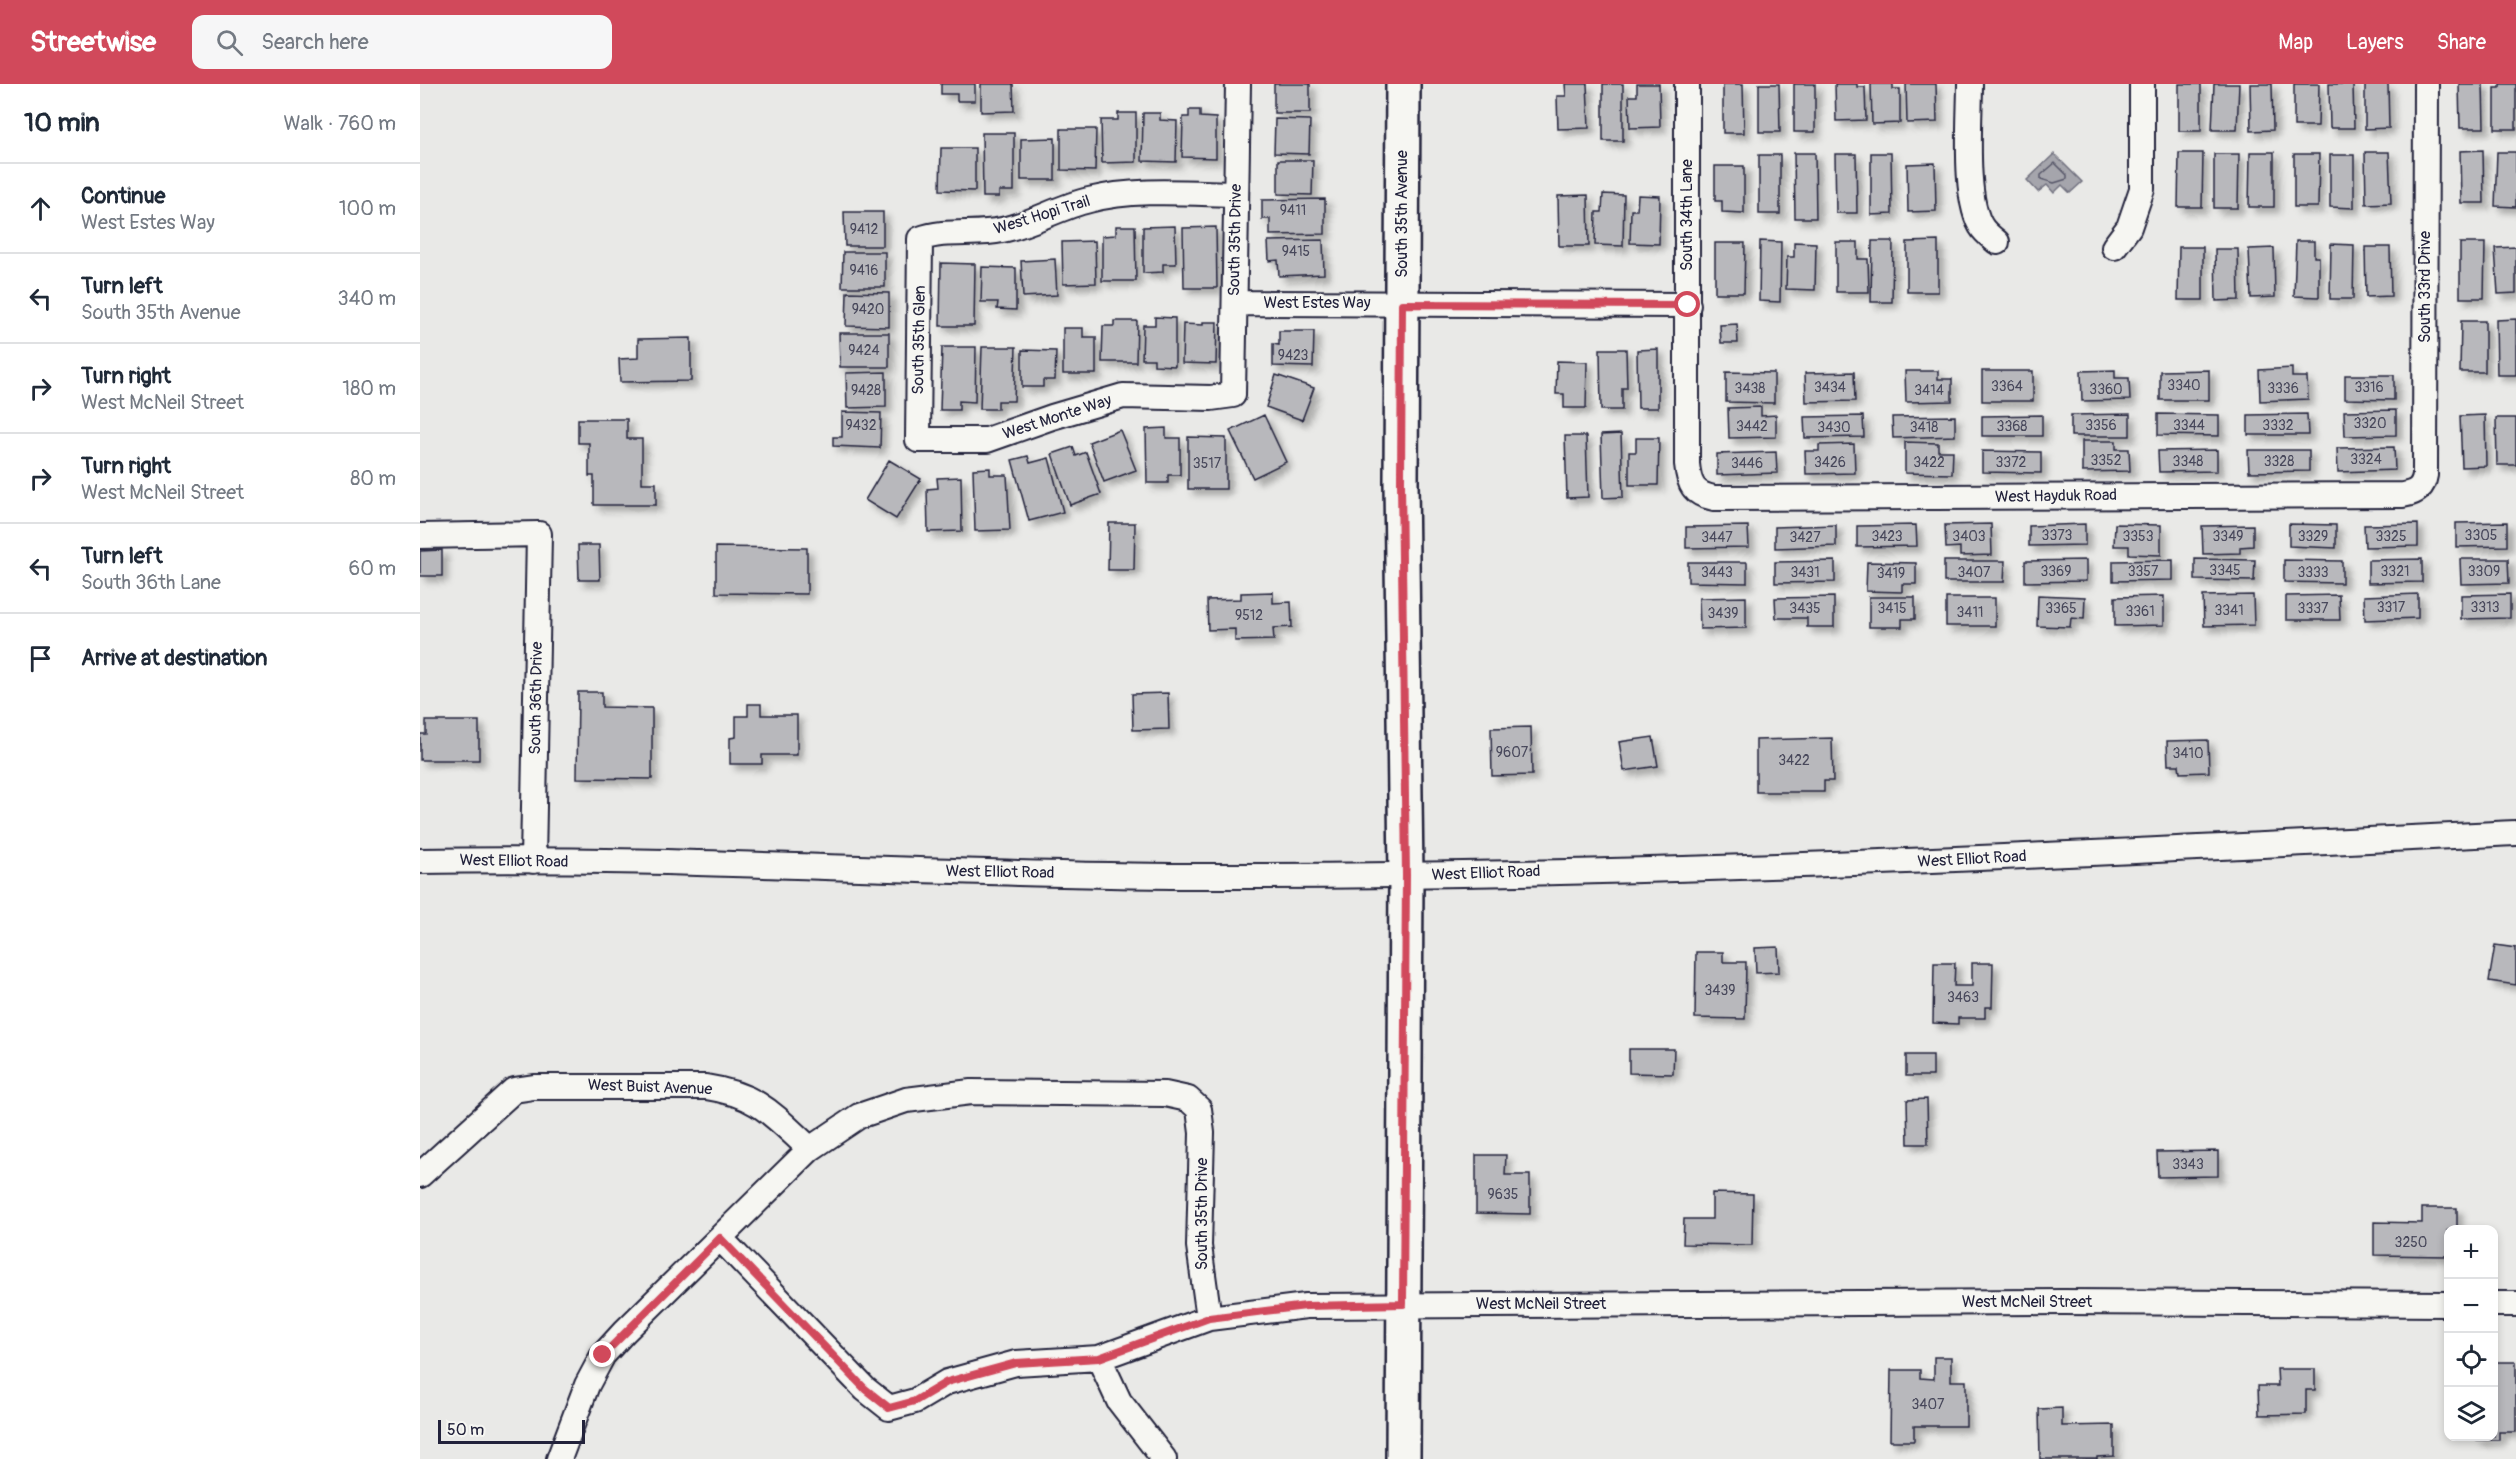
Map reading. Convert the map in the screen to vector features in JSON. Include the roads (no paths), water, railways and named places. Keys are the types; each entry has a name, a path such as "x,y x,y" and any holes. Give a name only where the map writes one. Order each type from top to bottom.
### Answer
{"street":[{"name":"South 35th Drive","path":"1233,395 1238,84"},
{"name":"South 35th Avenue","path":"1403,84 1401,482 1406,875 1403,1459"},
{"name":"South 34th Lane","path":"1687,84 1687,464 1688,479 1693,489"},
{"path":"1970,84 1971,189 1975,212 1982,228 1997,242"},
{"path":"2114,247 2129,227 2142,189 2142,84"},
{"name":"South 33rd Drive","path":"2420,489 2425,475 2426,84"},
{"name":"West Hopi Trail","path":"920,239 934,233 962,234 1002,230 1089,200 1140,193 1236,194"},
{"name":"South 35th Glen","path":"918,440 920,239"},
{"name":"West Estes Way","path":"1235,303 1688,305"},
{"name":"West Monte Way","path":"918,440 987,440 1052,417 1123,396 1211,398 1233,395"},
{"name":"West Hayduk Road","path":"1693,489 1701,495 1714,498 2403,495 2420,489"},
{"name":"South 36th Drive","path":"420,536 539,534 533,861"},
{"name":"West Elliot Road","path":"420,861 533,861 1185,876 1406,875 1929,861 2516,834"},
{"name":"West Buist Avenue","path":"420,1175 514,1090 534,1087 706,1087 733,1091 763,1106 810,1149"},
{"name":"South 35th Drive","path":"810,1149 858,1116 906,1100 970,1092 1165,1094 1188,1099 1199,1109 1202,1133 1199,1246 1209,1318"},
{"path":"559,1459 587,1385 603,1355 810,1149"},
{"name":"West McNeil Street","path":"720,1238 865,1389 889,1408 915,1401 947,1382 1016,1363 1099,1358 1209,1318 1306,1306 1403,1304 2444,1304"},
{"path":"2498,1304 2516,1304"},
{"path":"1099,1358 1119,1401 1164,1459"}],"water":[{"path":"2054,154 2082,182 2070,193 2062,185 2054,193 2047,185 2038,192 2027,180"}]}
